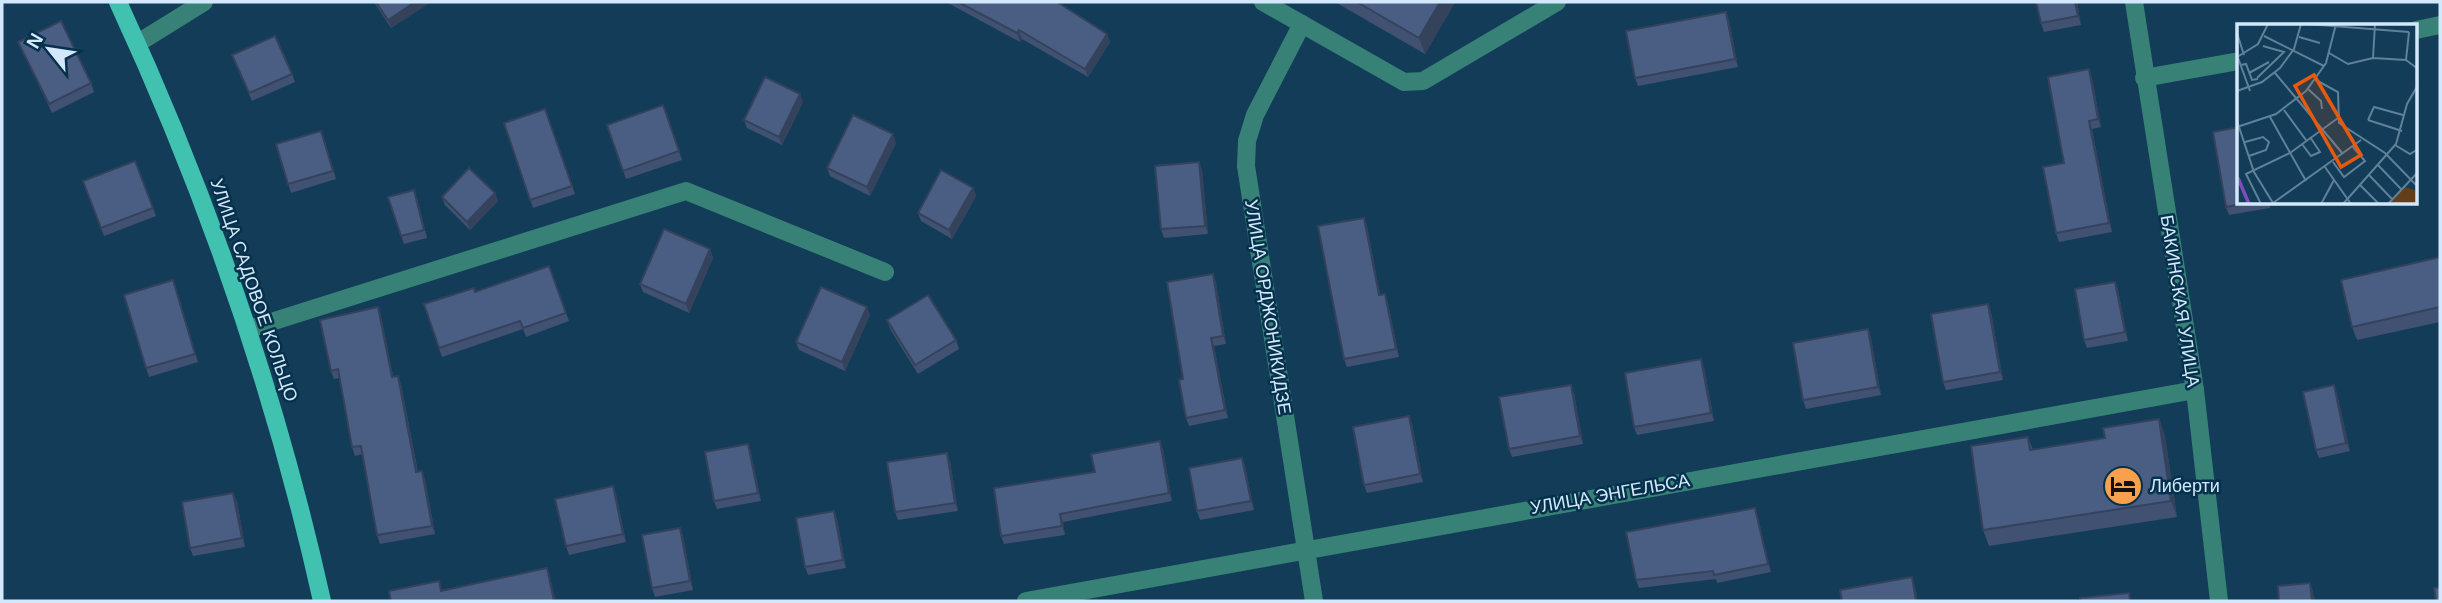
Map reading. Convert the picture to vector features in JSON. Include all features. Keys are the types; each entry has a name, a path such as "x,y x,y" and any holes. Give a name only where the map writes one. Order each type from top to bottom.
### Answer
{"main road":[{"name":"УЛИЦА САДОВОЕ КОЛЬЦО","path":"118,2 138,43 197,185 249,330 290,470 322,601"}],"street":[{"path":"138,43 204,2"},
{"path":"1263,2 1404,82 1423,81 1557,2"},
{"name":"БАКИНСКАЯ УЛИЦА","path":"2134,2 2195,390 2219,601"},
{"name":"УЛИЦА ОРДЖОНИКИДЗЕ","path":"1302,24 1255,115 1247,141 1246,166 1314,601"},
{"path":"2418,30 2440,25"},
{"path":"2144,78 2237,61"},
{"path":"249,330 686,191 885,272"},
{"name":"УЛИЦА ЭНГЕЛЬСА","path":"1026,601 2195,390"}],"building":[{"path":"376,2 415,2 388,20"},
{"path":"958,2 1057,2 1107,34 1085,69 1019,30 1017,33"},
{"path":"1357,2 1440,2 1419,38"},
{"path":"2036,2 2075,2 2078,16 2041,23"},
{"path":"1726,12 1735,59 1635,78 1626,31"},
{"path":"61,21 91,83 49,104 18,42"},
{"path":"275,36 292,74 249,93 232,55"},
{"path":"2089,69 2098,119 2089,121 2109,223 2056,233 2043,167 2064,163 2048,77"},
{"path":"765,77 800,94 779,137 744,120"},
{"path":"663,105 679,151 623,171 607,125"},
{"path":"545,109 572,186 530,200 504,123"},
{"path":"853,115 893,134 867,187 827,168"},
{"path":"2237,127 2237,205 2226,207 2213,132"},
{"path":"321,131 333,171 288,184 276,144"},
{"path":"135,161 153,208 101,228 83,181"},
{"path":"1199,162 1205,226 1161,229 1155,166"},
{"path":"469,168 495,193 467,222 442,197"},
{"path":"941,170 973,188 949,230 918,213"},
{"path":"414,190 424,230 401,236 388,197"},
{"path":"1364,218 1379,295 1385,294 1396,349 1344,359 1318,226"},
{"path":"664,229 710,249 686,304 640,284"},
{"path":"2440,257 2440,307 2352,327 2341,280"},
{"path":"549,266 566,313 523,328 520,321 439,348 424,304 474,288 475,292"},
{"path":"1213,274 1223,336 1211,338 1225,410 1186,418 1179,380 1183,379 1167,282"},
{"path":"173,280 195,354 146,368 124,295"},
{"path":"2115,282 2125,332 2084,340 2075,289"},
{"path":"821,287 867,307 842,362 796,342"},
{"path":"928,295 956,340 915,365 887,320"},
{"path":"1988,304 2000,372 1943,382 1931,314"},
{"path":"378,307 392,377 398,376 416,472 422,471 432,526 377,535 361,446 352,447 338,369 331,371 320,320"},
{"path":"1868,329 1878,387 1803,400 1793,343"},
{"path":"1701,359 1711,413 1634,427 1625,373"},
{"path":"1571,385 1580,436 1509,449 1499,397"},
{"path":"2334,385 2346,443 2316,450 2303,392"},
{"path":"1409,416 1420,474 1364,485 1353,427"},
{"path":"2159,419 2171,501 1983,530 1971,446 2028,437 2030,450 2105,438 2103,428"},
{"path":"1160,441 1169,493 1060,514 1062,526 1001,536 994,488 1095,472 1091,454"},
{"path":"748,444 758,493 714,501 705,452"},
{"path":"947,453 955,503 895,512 887,462"},
{"path":"1242,458 1251,501 1197,511 1189,468"},
{"path":"613,486 623,534 566,546 555,499"},
{"path":"233,493 242,538 190,548 182,502"},
{"path":"1755,508 1768,564 1714,575 1713,571 1636,580 1626,532"},
{"path":"834,511 843,560 805,567 796,518"},
{"path":"680,528 690,581 652,588 642,535"},
{"path":"547,568 554,601 391,601 389,591 439,581 441,591"},
{"path":"1912,577 1916,601 1842,601 1840,590"},
{"path":"2310,583 2312,601 2279,601 2278,586"},
{"path":"2440,587 2440,601 2436,601 2434,588"},
{"path":"2129,593 2130,601 2080,601 2080,598"}],"place":[{"name":"Либерти","path":"2123,486"}]}
